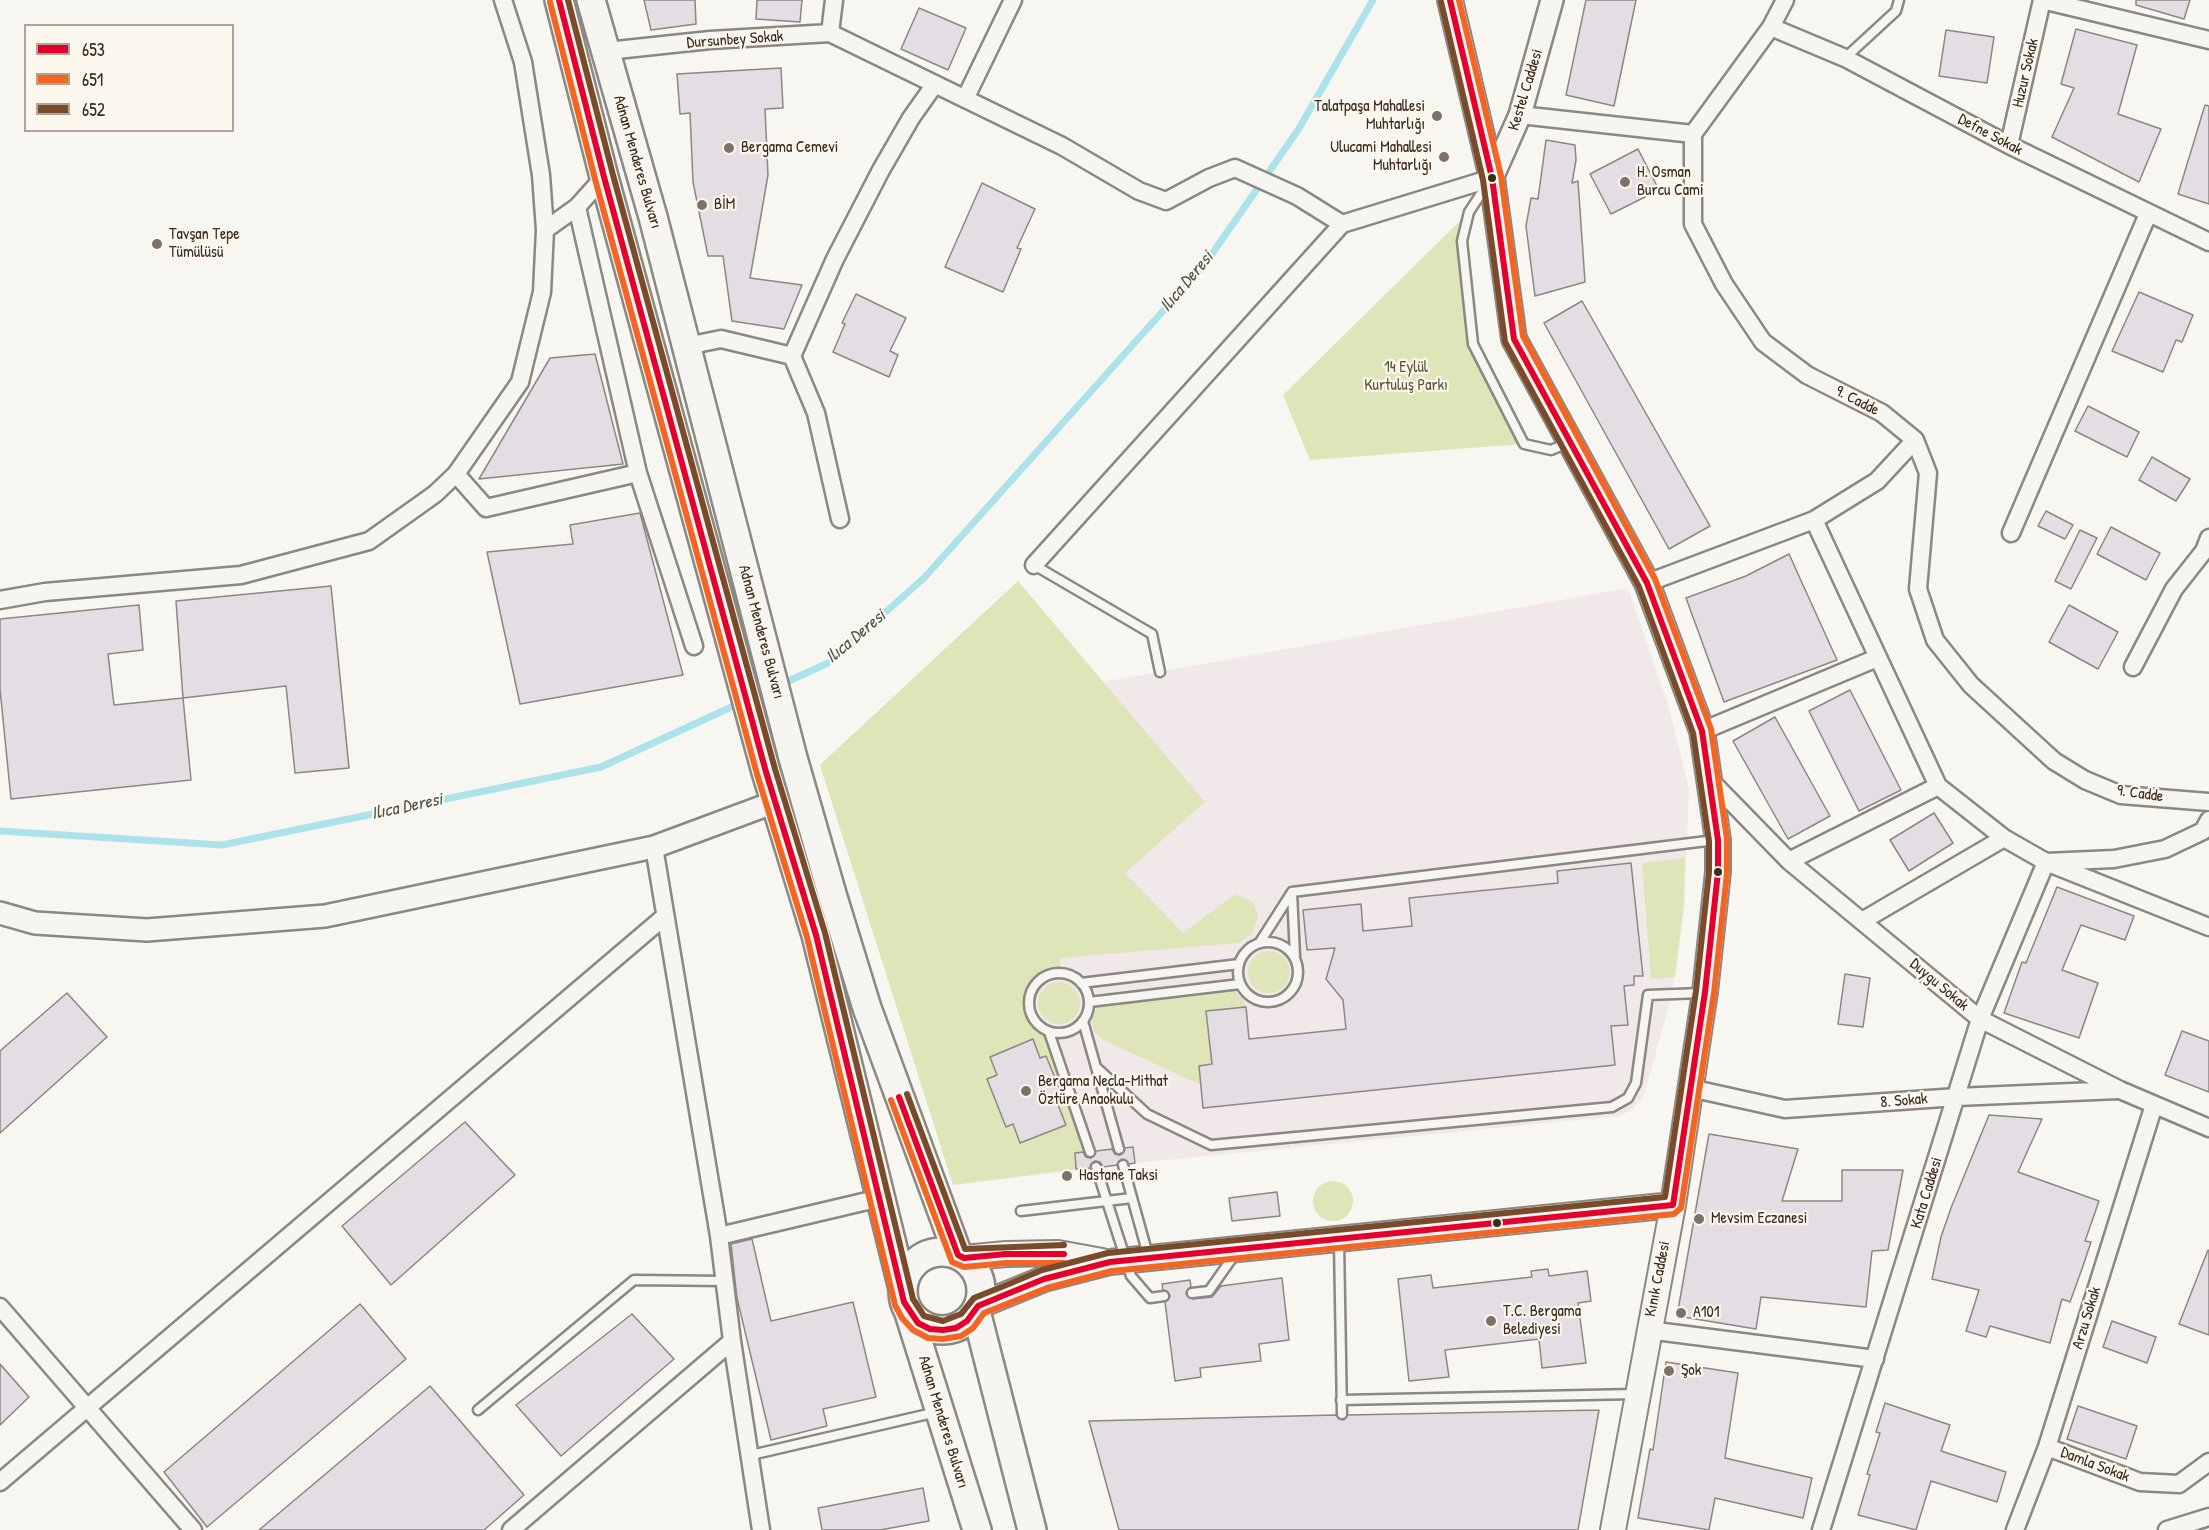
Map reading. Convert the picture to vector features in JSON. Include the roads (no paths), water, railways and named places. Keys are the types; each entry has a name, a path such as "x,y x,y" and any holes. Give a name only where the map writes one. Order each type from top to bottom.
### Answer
{"main road":[{"name":"Adnan Menderes Bulvarı","path":"559,0 604,177 766,772 816,934 906,1301 977,1530"},
{"name":"Adnan Menderes Bulvarı","path":"591,0 687,346 793,758 867,1008 961,1257"},
{"name":"Kınık Caddesi","path":"1450,0 1492,177 1514,339 1647,583 1702,731 1718,840 1718,872 1706,992 1673,1205 1648,1330 1613,1530"},
{"path":"977,1309 1044,1279 1129,1260 1673,1205"},
{"path":"961,1257 971,1264 979,1280 981,1297 977,1309 967,1321 956,1328 930,1329 918,1323 906,1301 904,1278 917,1260 937,1252 961,1257 1058,1253 1129,1260"},
{"path":"977,1309 1032,1530"}],"street":[{"path":"0,600 45,592 242,575 369,541 435,494 456,474 520,382 542,292 545,230 541,174 523,62 503,0"},
{"path":"834,0 831,33 1062,146 1139,190 1166,201 1209,177 1235,168 1297,196 1342,224"},
{"path":"965,99 1013,0"},
{"name":"Kestel Caddesi","path":"1492,177 1520,116 1552,0"},
{"path":"1520,116 1693,134 1771,27 1785,0"},
{"path":"2042,0 2209,40"},
{"name":"Huzur Sokak","path":"2010,145 2042,0"},
{"name":"Defne Sokak","path":"1771,27 1845,58 2010,145 2209,242"},
{"name":"Dursunbey Sokak","path":"607,51 710,40 831,33"},
{"path":"840,519 816,413 792,356 835,259 881,170 911,118 935,84"},
{"name":"9. Cadde","path":"1693,134 1693,224 1724,284 1763,342 1807,375 1882,413 1915,440 1928,473 1918,589 1935,640 1971,685 2054,761 2085,780 2121,795 2209,802"},
{"path":"545,230 577,207 604,177"},
{"path":"1034,565 1342,224 1492,177"},
{"path":"577,207 638,473 694,646"},
{"path":"2011,533 2148,214"},
{"path":"687,346 721,339 792,356"},
{"path":"1647,583 1814,519 1877,481 1915,440"},
{"path":"456,474 486,508 638,473"},
{"path":"1814,519 1938,786 2004,838 2046,862 2209,927"},
{"path":"2133,667 2175,589 2206,544"},
{"path":"1702,731 1877,658"},
{"name":"Duygu Sokak","path":"1711,781 1789,861 1980,1019 2120,1090 2209,1128"},
{"path":"1789,861 1938,786"},
{"path":"0,913 35,923 147,930 325,916 654,848 775,802"},
{"path":"2046,862 2114,859 2165,849 2203,831 2209,820"},
{"path":"1862,921 2004,838"},
{"path":"654,848 719,1236 732,1341 761,1530"},
{"name":"Kata Caddesi","path":"1821,1530 1980,1019 2046,862"},
{"path":"0,1482 86,1406 664,917"},
{"name":"8. Sokak","path":"1690,1088 1785,1109 1957,1097 2120,1090"},
{"name":"Arzu Sokak","path":"2015,1530 2047,1447 2154,1105"},
{"path":"719,1236 880,1198"},
{"path":"0,1307 193,1530"},
{"path":"1648,1330 1875,1359"},
{"path":"511,1530 732,1341"},
{"name":"Damla Sokak","path":"2047,1447 2140,1482 2179,1484 2209,1462"},
{"path":"2167,1530 2209,1516"}],"lane":[{"path":"1845,58 1896,11 1899,0"},
{"path":"1492,177 1469,212 1462,241 1473,344 1484,370 1524,444 1551,450 1572,442"},
{"path":"1034,565 1152,633 1160,672"},
{"path":"1292,892 1718,840"},
{"path":"1260,942 1292,892"},
{"path":"1292,892 1295,956 1298,965 1296,985 1283,999 1264,1002 1254,999 1240,984 1239,964 1250,946 1260,942 1280,943 1295,956"},
{"path":"1090,1152 1049,1032 1034,1020 1030,1011 1029,1002 1036,984 1043,977 1061,972 1081,983 1239,964"},
{"path":"1081,983 1089,1002 1083,1021 1119,1149"},
{"path":"1089,1002 1240,984"},
{"path":"1096,1067 1147,1114 1196,1140 1211,1145 1612,1107 1628,1098 1636,1083 1648,995 1706,992"},
{"path":"1049,1032 1067,1032 1083,1021"},
{"path":"1124,1165 1132,1198 1129,1260 1131,1276 1150,1298 1164,1296"},
{"path":"1096,1167 1129,1260"},
{"path":"1021,1211 1132,1198"},
{"path":"1339,1239 1342,1414"},
{"path":"1192,1293 1209,1291 1239,1249"},
{"path":"478,1410 634,1280 725,1281"},
{"path":"1341,1400 1637,1394"},
{"path":"751,1455 940,1412"}],"waterway":[{"name":"Ilıca Deresi","path":"780,685 828,663 924,578 1205,264 1298,130 1373,0"},
{"name":"Ilıca Deresi","path":"0,831 222,845 601,767 740,703"}],"place":[{"name":"Talatpaşa Mahallesi Muhtarlığı","path":"1437,116"},
{"name":"Bergama Cemevi","path":"729,148"},
{"name":"Ulucami Mahallesi Muhtarlığı","path":"1444,157"},
{"name":"H. Osman Burcu Cami","path":"1625,182"},
{"name":"BİM","path":"702,205"},
{"name":"Tavşan Tepe Tümülüsü","path":"157,244"},
{"name":"Bergama Necla-Mithat Öztüre Anaokulu","path":"1026,1091"},
{"name":"Hastane Taksi","path":"1067,1176"},
{"name":"Mevsim Eczanesi","path":"1699,1219"},
{"name":"A101","path":"1681,1313"},
{"name":"T.C. Bergama Belediyesi","path":"1491,1321"},
{"name":"Şok","path":"1669,1371"}],"park label":[{"name":"14 Eylül Kurtuluş Parkı","path":"1406,377"}]}
